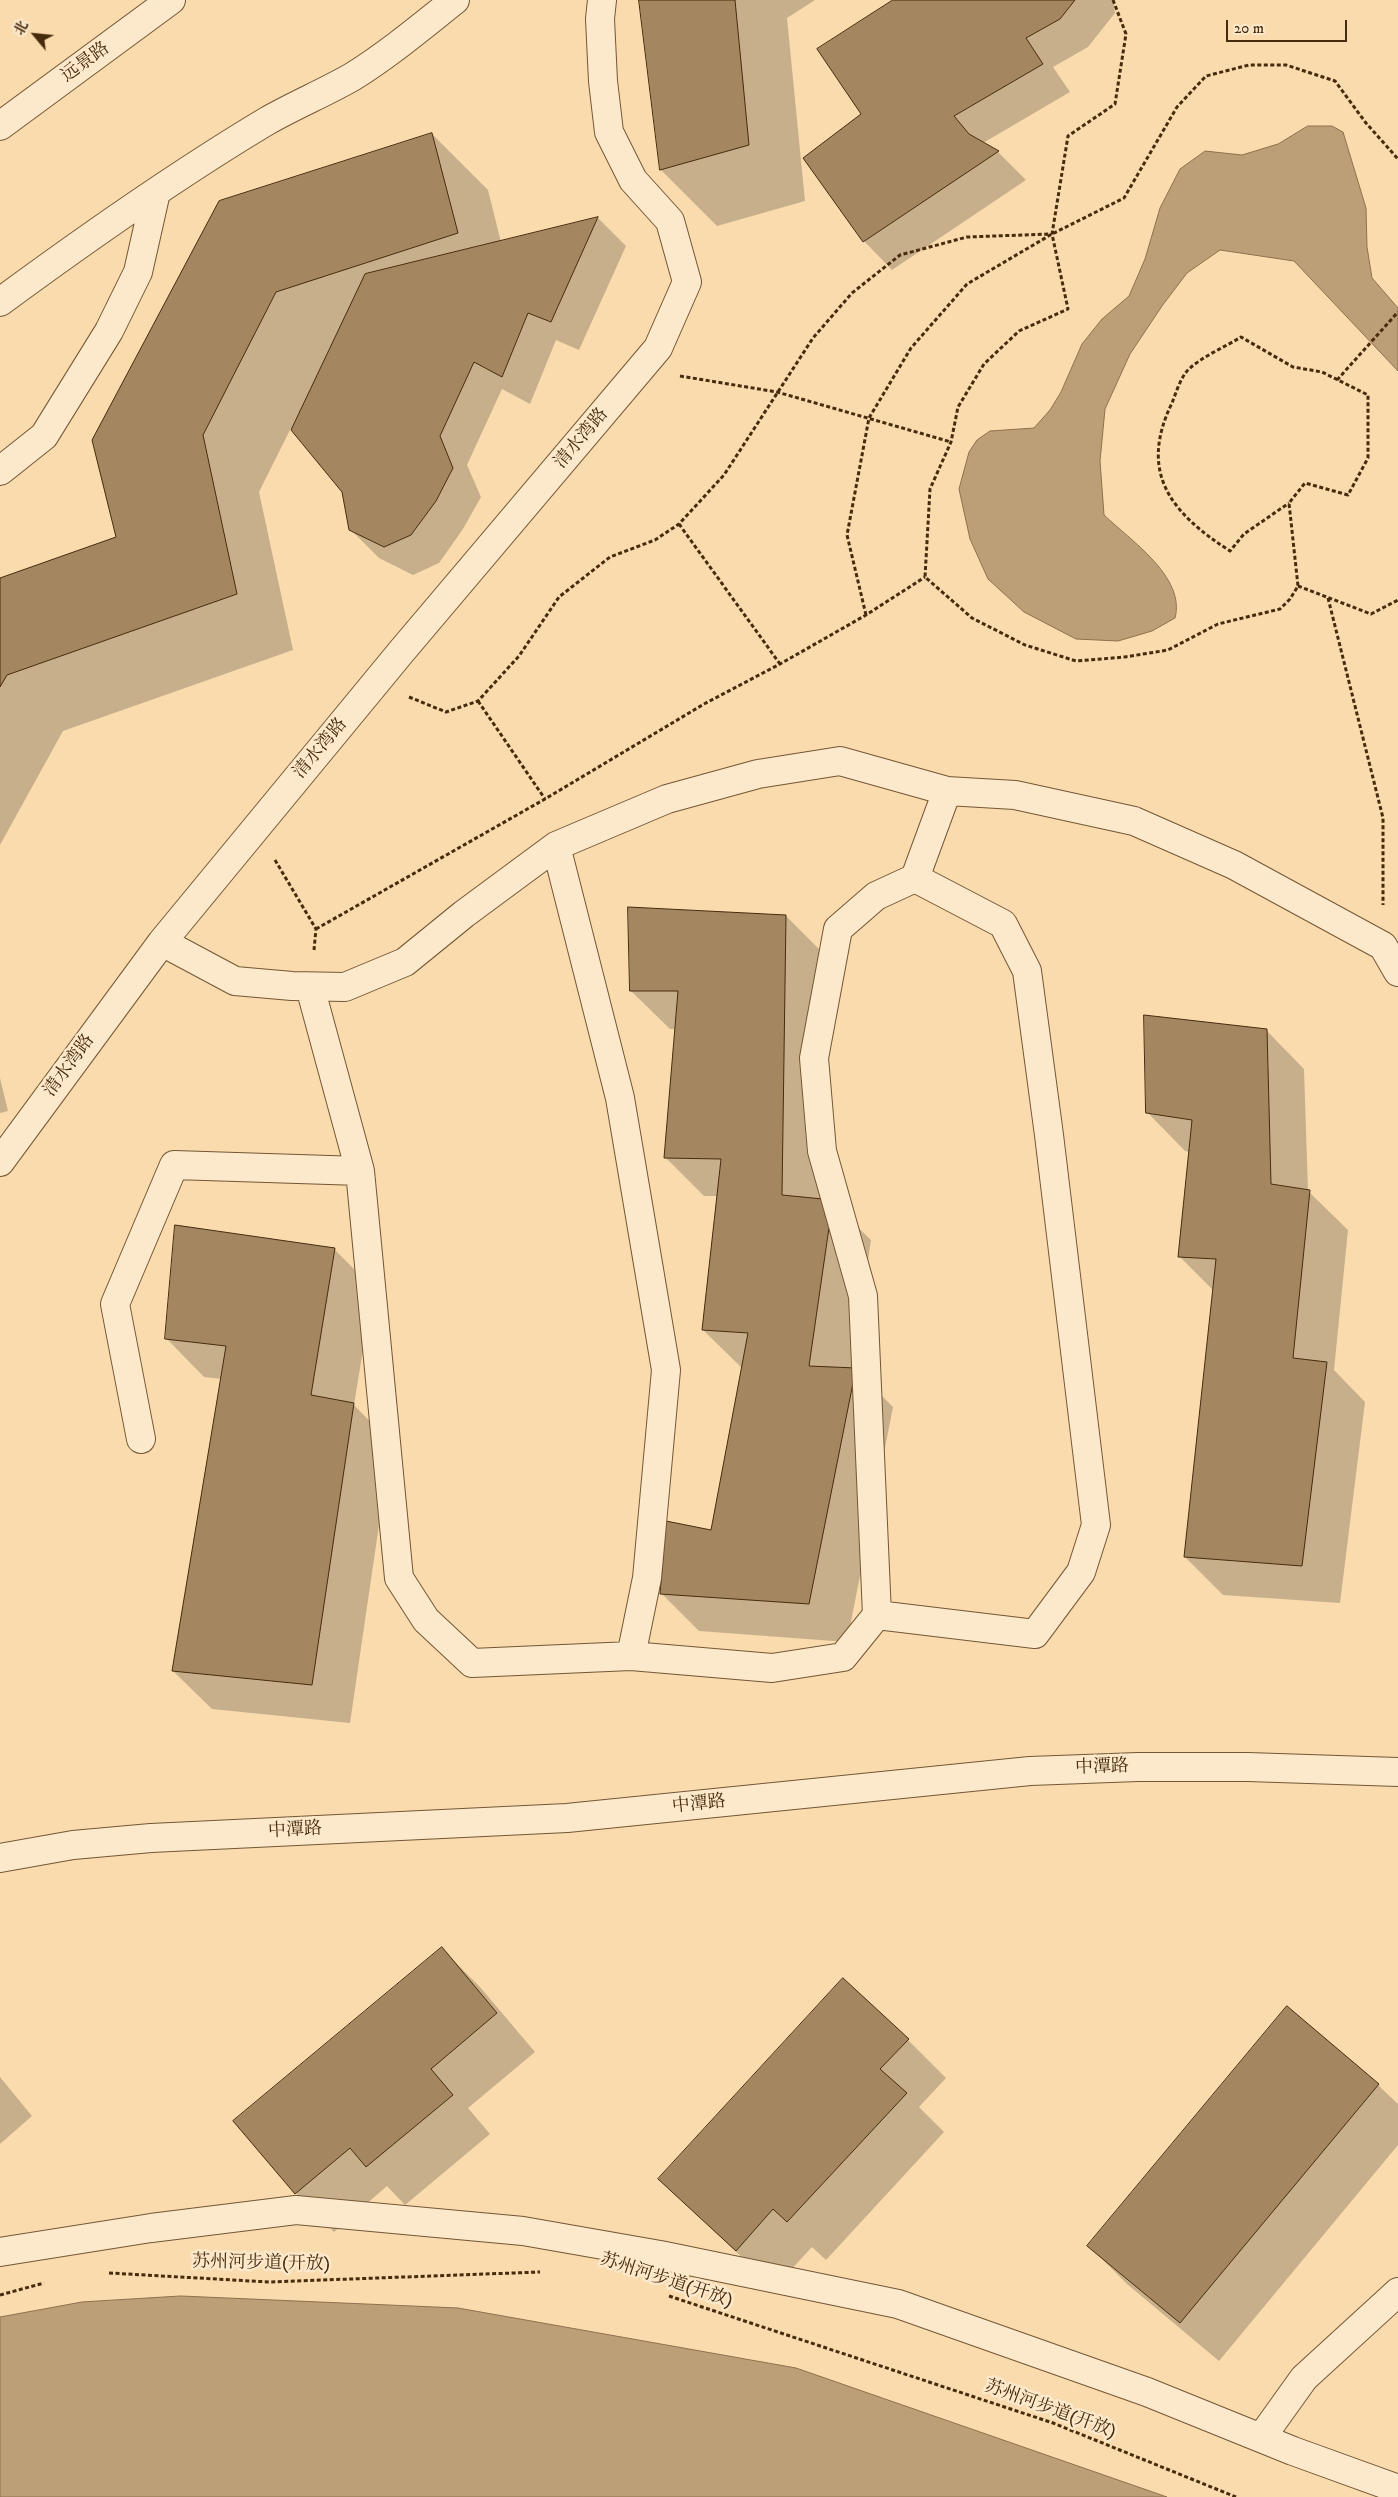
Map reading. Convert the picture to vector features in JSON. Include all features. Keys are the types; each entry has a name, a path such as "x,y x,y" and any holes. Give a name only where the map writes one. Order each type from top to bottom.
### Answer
{"street":[{"name":"远景路","path":"0,126 171,0"},
{"path":"0,302 109,222 268,120 350,78 395,49 455,0"},
{"name":"清水湾路","path":"0,1162 162,942 378,680 658,348 686,282 670,221 633,180 609,132 602,72 600,19 602,0"},
{"path":"0,471 44,436 109,331 138,272 156,192"},
{"path":"162,942 236,981 310,987 346,987 405,962 464,914 556,846 667,799 758,774 840,761 947,791 1015,795 1134,821 1234,864 1383,946 1398,972"},
{"path":"310,987 360,1171 399,1578 426,1620 472,1663 631,1656 772,1668 843,1657 877,1615 863,1296 822,1150 814,1058 838,929 876,896 915,878 947,791"},
{"path":"556,846 620,1098 666,1370 647,1578 631,1656"},
{"path":"877,1615 1035,1634 1081,1572 1096,1525 1050,1136 1027,971 1003,924 915,878"},
{"path":"141,1439 115,1304 174,1165 360,1171"},
{"name":"中潭路","path":"0,1858 73,1845 151,1838 567,1818 1030,1771 1138,1767 1248,1767 1398,1772"},
{"path":"0,2252 151,2228 296,2210 523,2231 660,2255 898,2304 1146,2392 1261,2438 1398,2489"},
{"path":"1261,2438 1304,2378 1398,2292"}],"path":[{"path":"925,577 930,489 951,442 958,407 984,364 1019,331 1068,309 1052,234 1068,136 1115,104 1126,34 1113,0"},
{"path":"866,616 847,535 869,418 911,348 967,284 1052,234 1124,198 1177,107 1206,76 1249,65 1286,65 1335,81 1366,123 1398,160"},
{"path":"378,680 416,701 446,712 478,701 519,656 559,597 610,556 655,540 680,524 724,475 813,338 852,293 900,255 967,237 1052,234"},
{"path":"1338,380 1398,312"},
{"path":"1241,337 1293,367 1322,372 1368,395 1368,458 1348,495 1305,483 1289,503 1244,534 1230,551 1203,533 1177,506 1160,479 1157,452 1166,414 1188,370 1241,337"},
{"path":"640,370 777,392 951,442"},
{"path":"925,577 972,618 1025,645 1076,660 1125,657 1168,650 1218,624 1280,609 1298,586 1289,503"},
{"path":"680,524 780,664"},
{"path":"316,929 545,799 704,704 866,616 925,577"},
{"path":"1298,586 1371,614 1398,600"},
{"path":"1328,598 1384,818 1383,946"},
{"path":"478,701 545,799"},
{"path":"256,827 316,929 310,987"},
{"name":"苏州河步道(开放)","path":"108,2273 269,2282 544,2272"},
{"path":"0,2295 54,2281"},
{"name":"苏州河步道(开放)","path":"668,2295 1053,2423 1236,2497"}],"shaded area":[{"path":"1308,126 1332,126 1343,132 1366,208 1367,247 1372,278 1398,308 1398,371 1294,261 1220,250 1187,273 1130,354 1105,409 1100,461 1104,515 1141,548 1164,574 1172,588 1176,603 1175,618 1152,631 1118,641 1076,639 1024,612 988,579 970,539 959,489 969,452 977,440 990,431 1034,428 1050,410 1061,392 1082,344 1102,319 1129,296 1145,259 1160,208 1180,169 1205,151 1242,155 1278,144"},
{"path":"181,2296 458,2308 796,2368 1167,2497 0,2497 0,2317 82,2302"}],"building":[{"path":"639,0 735,0 749,145 660,170"},
{"path":"893,0 1075,0 1060,19 1026,38 1043,64 954,116 969,134 999,151 863,242 803,158 861,114 817,49"},
{"path":"432,133 458,233 276,292 203,435 237,594 7,675 0,687 0,578 116,537 92,440 219,201"},
{"path":"598,217 551,322 528,313 502,377 474,362 440,436 453,468 436,501 411,535 384,547 349,530 342,492 291,430 365,274"},
{"path":"628,907 786,915 782,1195 833,1200 809,1366 856,1368 809,1604 660,1594 666,1521 711,1530 748,1333 702,1330 721,1159 664,1158 678,991 630,991"},
{"path":"1144,1015 1267,1029 1271,1184 1310,1190 1293,1358 1327,1362 1302,1566 1184,1557 1216,1259 1178,1257 1192,1120 1146,1113"},
{"path":"175,1225 335,1248 311,1395 354,1403 312,1685 172,1671 226,1346 165,1339"},
{"path":"442,1947 497,2013 431,2069 453,2095 366,2167 350,2148 295,2194 233,2121"},
{"path":"843,1978 909,2039 880,2069 907,2093 787,2222 773,2209 736,2251 658,2179"},
{"path":"1287,2006 1379,2084 1180,2323 1087,2246"}]}
